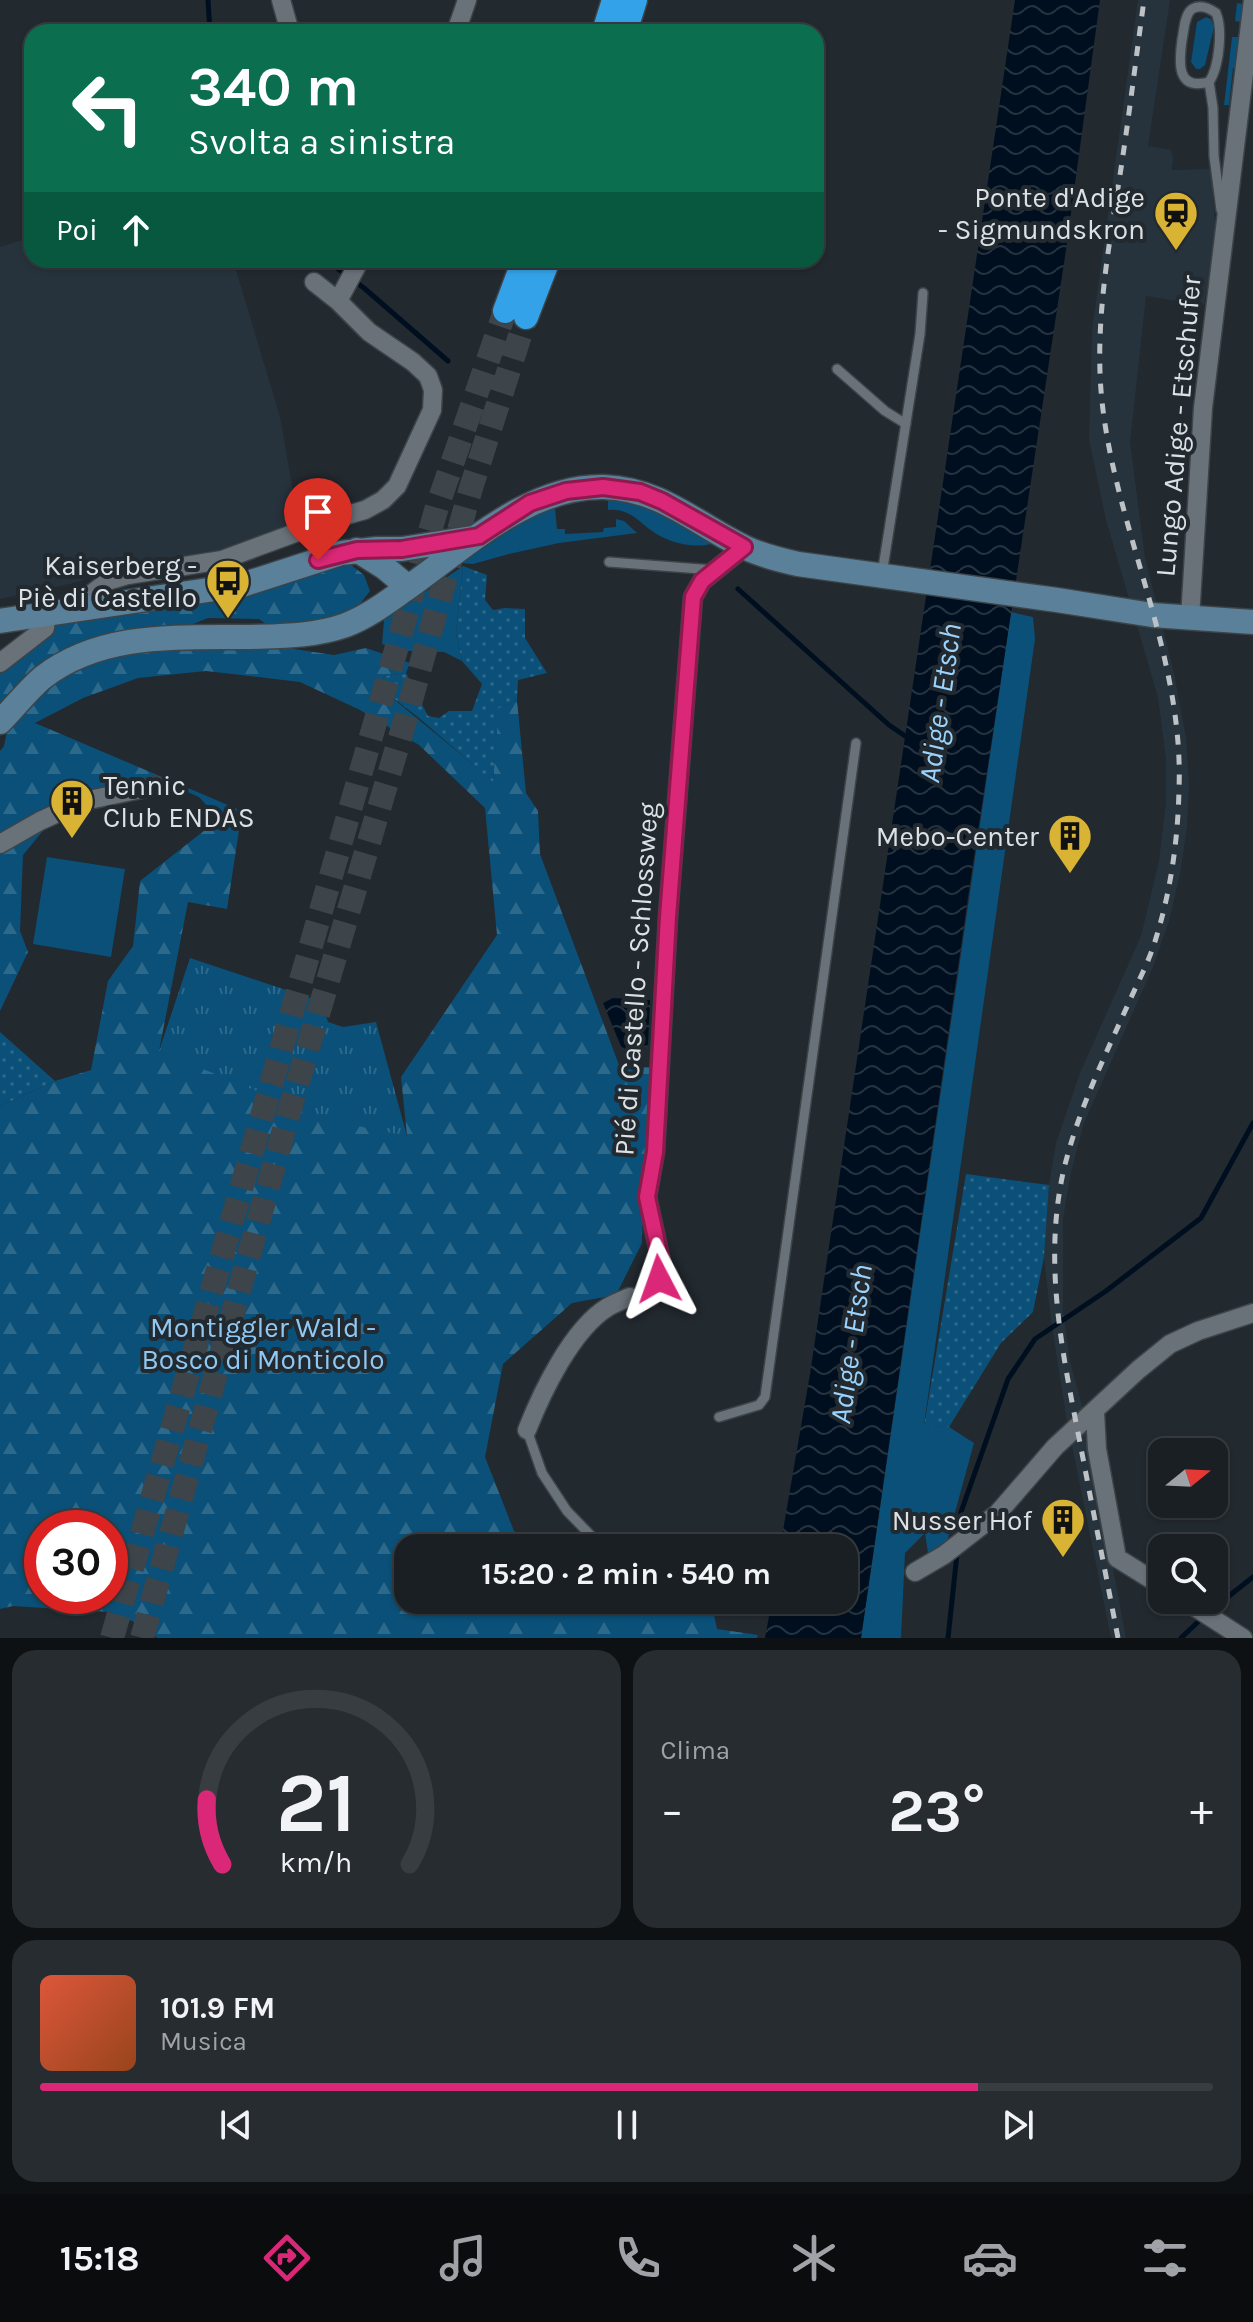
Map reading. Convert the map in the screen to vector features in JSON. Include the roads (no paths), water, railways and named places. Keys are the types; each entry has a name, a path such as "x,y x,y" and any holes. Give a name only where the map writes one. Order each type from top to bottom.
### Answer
{"highway":[{"path":"606,24 614,0"},
{"path":"628,24 635,0"},
{"path":"523,268 515,314 543,268"}],"main road":[{"path":"0,722 41,679 79,656 111,645 148,639 297,636 350,623 385,603 530,503 566,491 603,487 640,492 744,547 770,558 798,564 1152,615 1253,622"},
{"path":"0,621 242,585 357,550 402,549 479,536"},
{"path":"402,549 417,581"},
{"path":"357,550 384,567 417,581"},
{"path":"384,567 387,586 385,603"}],"street":[{"path":"281,0 288,24"},
{"path":"459,24 467,0"},
{"name":"Lungo Adige - Etschufer","path":"1190,618 1202,422 1253,0"},
{"path":"342,294 356,268"},
{"path":"90,609 90,595 108,581 222,560 365,510 383,500 397,486 432,410 433,390 428,376 369,332 342,294 314,282"},
{"name":"Pié di Castello - Schlossweg","path":"649,1287 659,1279 662,1266 647,1197 655,1152 668,917 693,597 702,581 744,547"},
{"path":"0,663 45,628 46,615"},
{"path":"0,844 84,801 156,786"},
{"path":"527,1430 542,1391 581,1332 606,1308 630,1297"},
{"path":"915,1572 974,1533 1012,1498 1055,1447 1170,1344 1253,1313"},
{"path":"1095,1412 1097,1449 1117,1558 1148,1577"},
{"path":"1206,1614 1243,1638"}],"lane":[{"path":"1209,82 1192,83 1182,76 1180,70 1186,16 1196,7 1216,13 1220,28 1214,75 1209,82 1224,233"},
{"path":"882,575 920,334 923,293"},
{"path":"837,369 885,411 906,424"},
{"path":"609,562 714,570"},
{"path":"719,1417 759,1405 765,1397 856,743"},
{"path":"527,1430 542,1473 567,1511 589,1534"}],"water":[{"name":"Adige - Etsch","path":"1015,0 1100,0 1066,250 861,1638 765,1638 769,1614 858,1614 858,1534 782,1534 810,1374"},
{"path":"613,998 650,1000 648,1046 642,1050 623,1051 603,1003"}],"waterway":[{"path":"208,0 210,24"},
{"path":"337,268 448,361"},
{"name":"Adige - Etsch","path":"738,589 889,725 908,738"},
{"path":"958,1536 961,1512 1008,1379 1035,1339 1106,1291 1201,1218 1253,1123"},
{"path":"948,1638 957,1554"},
{"path":"1228,1597 1253,1577"},
{"path":"1181,1638 1201,1619"}],"tunnel":[{"path":"112,1638 437,507 505,311"},
{"path":"142,1638 289,1112 471,488 526,317"}],"railway":[{"path":"1118,1638 1062,1345 1055,1242 1057,1208 1069,1150 1092,1085 1154,946 1170,883 1177,827 1178,740 1171,692 1111,457 1100,381 1103,292 1144,0"}],"place":[{"name":"Ponte d'Adige - Sigmundskron","path":"1176,252"},
{"name":"Kaiserberg - Piè di Castello","path":"228,620"},
{"name":"Tennic Club ENDAS","path":"72,840"},
{"name":"Mebo-Center","path":"1070,875"},
{"name":"Nusser Hof","path":"1063,1559"}],"park label":[{"name":"Montiggler Wald - Bosco di Monticolo","path":"263,1343"}]}
